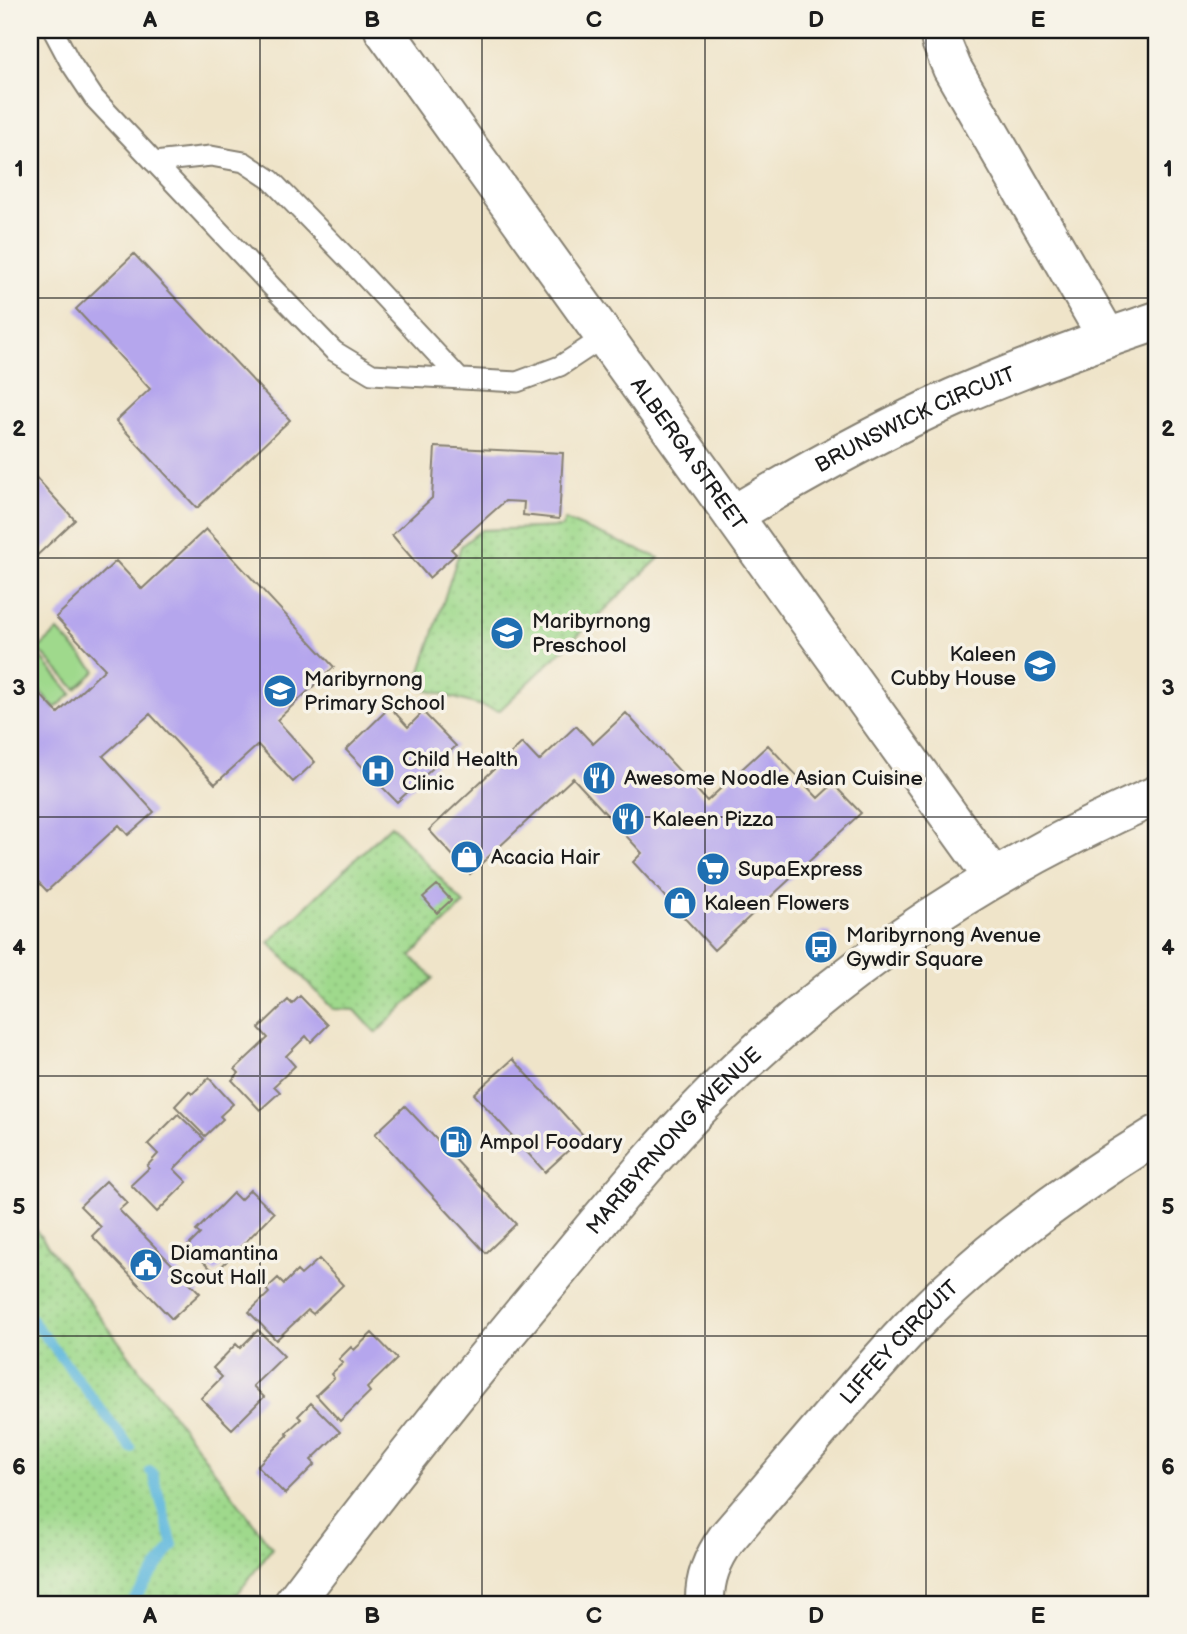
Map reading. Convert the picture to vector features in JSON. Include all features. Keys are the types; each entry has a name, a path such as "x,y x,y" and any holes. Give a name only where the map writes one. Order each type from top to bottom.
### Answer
{"street":[{"name":"ALBERGA STREET","path":"384,30 993,877"},
{"path":"939,30 952,68 1107,337"},
{"name":"BRUNSWICK CIRCUIT","path":"733,515 828,460 953,398 1029,366 1157,321"},
{"name":"MARIBYRNONG AVENUE","path":"293,1604 448,1404 598,1222 676,1132 748,1060 835,986 907,933 993,877 1111,815 1157,795"},
{"name":"LIFFEY CIRCUIT","path":"705,1604 712,1564 727,1538 908,1329 992,1251 1052,1203 1157,1135"}],"lane":[{"path":"53,30 94,98 334,351 372,374 517,382 559,366 604,337"},
{"path":"154,162 211,156 244,162 271,180 460,379"}],"green space":[{"name":"Maribyrnong Preschool","path":"565,520 659,558 499,711 416,687 461,546 481,530 562,527"},
{"path":"58,631 96,671 76,689 38,649"},
{"path":"37,653 72,694 55,708 30,680 30,660"},
{"path":"391,825 464,904 411,956 433,978 376,1033 355,1010 333,1009 269,942"},
{"path":"30,1222 272,1548 230,1604 30,1604"}],"building":[{"path":"134,254 290,420 197,508 116,421 150,389 76,309"},
{"path":"435,447 563,453 559,519 523,515 524,502 505,501 451,549 456,554 429,578 392,535 432,498"},
{"path":"30,471 75,520 30,562"},
{"path":"206,529 334,667 277,720 315,762 293,782 258,745 215,784 150,714 103,756 154,812 128,835 119,825 47,891 30,873 30,684 58,713 105,669 56,617 116,561 142,589"},
{"path":"390,707 408,727 423,712 456,746 397,802 346,750"},
{"path":"626,713 707,801 768,745 818,798 833,784 861,813 714,950 633,862 642,853 573,778 470,874 429,830 522,743 539,761 576,726 593,744"},
{"path":"437,885 451,900 437,913 423,897"},
{"path":"820,932 830,932 830,942 820,942"},
{"path":"300,996 328,1025 311,1042 306,1036 286,1056 295,1066 274,1086 280,1092 260,1110 232,1080 239,1073 235,1069 268,1038 259,1028 288,1000 292,1004"},
{"path":"513,1059 584,1136 545,1172 474,1094"},
{"path":"209,1078 233,1104 220,1116 223,1119 205,1136 175,1106 189,1091 192,1094"},
{"path":"405,1106 516,1224 486,1253 375,1134"},
{"path":"178,1114 204,1139 174,1169 187,1182 157,1212 131,1185 149,1168 147,1166 158,1154 148,1144"},
{"name":"Diamantina Scout Hall","path":"106,1181 127,1203 119,1210 200,1293 172,1319 92,1236 101,1227 80,1206"},
{"path":"250,1190 274,1213 215,1273 188,1246 200,1234 196,1231 233,1193 240,1200"},
{"path":"319,1259 343,1285 313,1314 308,1310 276,1340 249,1312 269,1293 266,1289 278,1278 284,1284 297,1271 301,1275"},
{"path":"258,1330 284,1356 253,1386 264,1397 232,1429 201,1398 222,1377 213,1368 236,1344 240,1348"},
{"path":"372,1333 397,1359 367,1388 370,1392 340,1421 316,1395 334,1378 331,1374 343,1363 339,1359 351,1347 354,1350"},
{"path":"311,1403 340,1432 311,1460 315,1464 285,1494 257,1466 288,1435 286,1433 301,1419 298,1416"}],"waterway":[{"path":"30,1317 131,1448"},
{"path":"131,1604 173,1545 150,1471"}],"place":[{"name":"Maribyrnong Preschool","path":"507,633"},
{"name":"Kaleen Cubby House","path":"1040,666"},
{"name":"Maribyrnong Primary School","path":"280,691"},
{"name":"Child Health Clinic","path":"378,771"},
{"name":"Awesome Noodle Asian Cuisine","path":"599,778"},
{"name":"Kaleen Pizza","path":"628,819"},
{"name":"Acacia Hair","path":"467,857"},
{"name":"SupaExpress","path":"713,869"},
{"name":"Kaleen Flowers","path":"680,903"},
{"name":"Maribyrnong Avenue Gywdir Square","path":"821,947"},
{"name":"Ampol Foodary","path":"456,1142"},
{"name":"Diamantina Scout Hall","path":"146,1265"}]}
